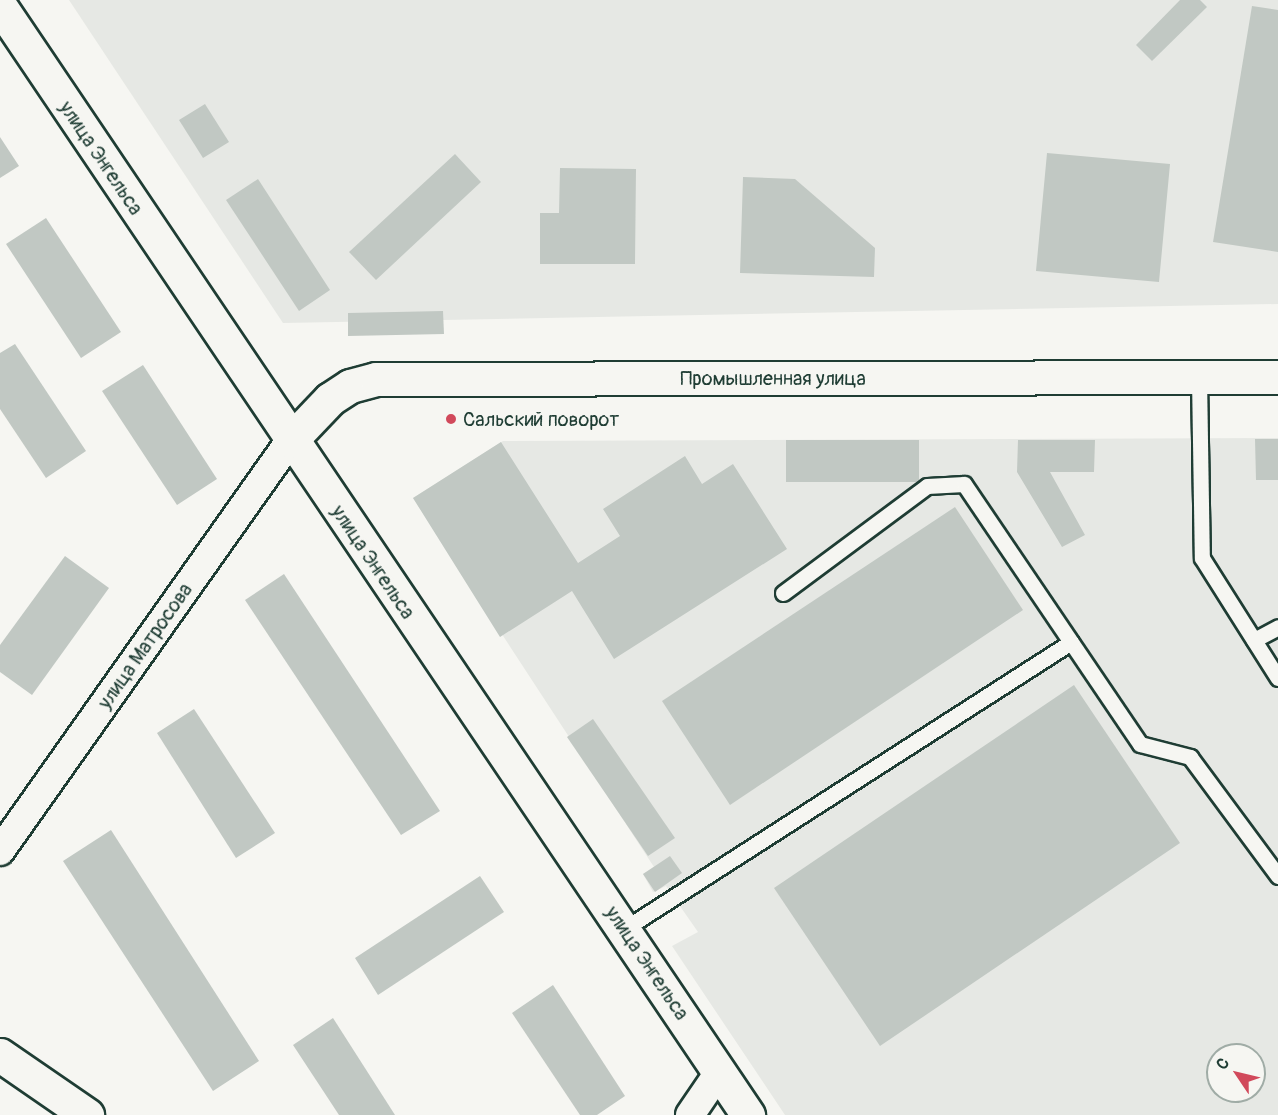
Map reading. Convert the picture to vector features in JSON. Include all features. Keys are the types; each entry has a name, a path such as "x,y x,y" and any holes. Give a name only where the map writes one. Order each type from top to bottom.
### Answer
{"main road":[{"name":"улица Энгельса","path":"0,6 290,441 624,929 748,1115"},
{"name":"Промышленная улица","path":"290,441 330,399 350,386 376,379 1278,377"},
{"path":"0,1055 85,1114"}],"street":[{"name":"улица Матросова","path":"0,851 290,441"},
{"path":"690,1115 720,1071"}],"lane":[{"path":"1199,377 1202,558 1278,678"},
{"path":"783,592 927,486 964,484 1140,744 1190,757 1278,876"},
{"path":"1254,640 1278,627"},
{"path":"624,929 1071,642"}],"shaded area":[{"path":"69,0 1278,0 1278,304 283,323"},
{"path":"1278,438 1278,1115 785,1115 672,946 698,932 666,886 653,892 643,874 654,867 413,498 503,441"}],"building":[{"path":"1180,0 1200,0 1207,7 1152,61 1136,45"},
{"path":"1252,6 1278,10 1278,252 1213,242"},
{"path":"205,104 229,142 203,158 179,120"},
{"path":"0,137 19,166 0,178"},
{"path":"1047,153 1170,164 1159,282 1036,271"},
{"path":"455,154 481,182 376,280 349,252"},
{"path":"560,168 636,169 635,264 540,264 540,213 559,213"},
{"path":"743,177 795,179 875,248 874,277 740,273"},
{"path":"258,179 330,290 299,311 226,200"},
{"path":"46,218 121,332 81,358 6,244"},
{"path":"443,311 444,334 348,336 348,313"},
{"path":"15,344 86,451 46,478 0,409 0,353"},
{"path":"143,365 217,479 177,505 102,391"},
{"path":"1255,439 1278,439 1278,480 1256,480"},
{"path":"786,440 919,440 919,482 786,482"},
{"path":"1018,440 1095,440 1094,472 1050,472 1085,535 1062,547 1017,472"},
{"path":"501,442 578,563 620,536 603,509 685,456 702,484 733,464 787,549 614,659 572,591 500,637 413,498"},
{"path":"955,507 1023,610 730,805 662,701"},
{"path":"65,556 109,588 32,695 0,672 0,645"},
{"path":"284,574 440,811 401,835 245,600"},
{"path":"1074,685 1180,843 880,1046 774,888"},
{"path":"194,709 275,833 236,858 157,733"},
{"path":"593,719 675,838 648,856 567,737"},
{"path":"111,830 259,1061 213,1091 63,861"},
{"path":"670,856 682,873 655,892 643,874"},
{"path":"480,876 504,912 378,995 355,958"},
{"path":"553,985 625,1096 597,1115 580,1115 512,1013"},
{"path":"333,1018 395,1115 339,1115 293,1045"}],"place":[{"name":"Сальский поворот","path":"451,419"}]}
